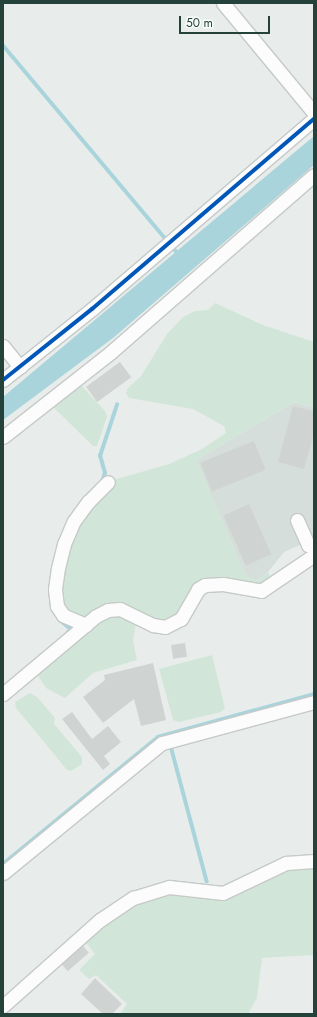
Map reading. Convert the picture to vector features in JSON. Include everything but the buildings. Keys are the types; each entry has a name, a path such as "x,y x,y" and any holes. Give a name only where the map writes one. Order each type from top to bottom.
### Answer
{"lane":[{"path":"223,3 314,113"},
{"path":"3,380 92,309 314,119"},
{"path":"3,436 111,352 314,175"},
{"path":"3,346 20,366"},
{"path":"86,625 63,615 58,606 58,568 74,521 88,502 108,482"},
{"path":"297,520 308,545 314,547"},
{"path":"3,694 96,616 114,609 128,612 153,625 165,627 181,619 193,595 205,585 223,584 261,591 314,555"},
{"path":"3,873 162,744 314,702"},
{"path":"3,1006 100,920 134,898 169,887 223,893 267,870 286,863 314,861"}],"shaded area":[{"path":"294,402 314,407 314,539 284,552 268,572 257,580 249,578 244,572 196,460"}],"green space":[{"path":"215,303 263,325 314,342 314,407 294,402 196,460 244,572 249,578 257,580 268,572 273,581 260,589 202,583 182,612 162,625 131,611 81,620 66,612 60,599 61,577 74,521 113,480 169,464 202,449 226,433 224,426 193,409 129,398 126,393 128,388 141,376 167,334 183,317 195,311 208,310"},
{"path":"78,382 105,411 107,417 97,446 93,446 51,405"},
{"path":"114,611 136,622 133,641 137,660 93,673 65,698 46,688 38,676 42,666"},
{"path":"212,655 225,708 221,712 179,722 173,720 159,669"},
{"path":"30,693 37,697 55,718 54,724 82,757 82,764 71,771 67,770 16,708 15,702"},
{"path":"314,865 314,955 262,958 257,998 248,1014 120,1014 127,1004 96,975 89,979 79,970 95,954 84,940 127,906 175,891 222,898 291,866"}],"water":[{"path":"314,136 314,165 113,338 3,420 3,397"}],"waterway":[{"path":"3,45 165,238"},
{"path":"172,246 180,256"},
{"path":"102,482 105,473 100,456 117,405"},
{"path":"59,619 72,630 69,632"},
{"path":"3,864 158,737 314,694"},
{"path":"171,746 207,881"}],"cycle path":[{"path":"3,380 92,309 314,119"}]}
